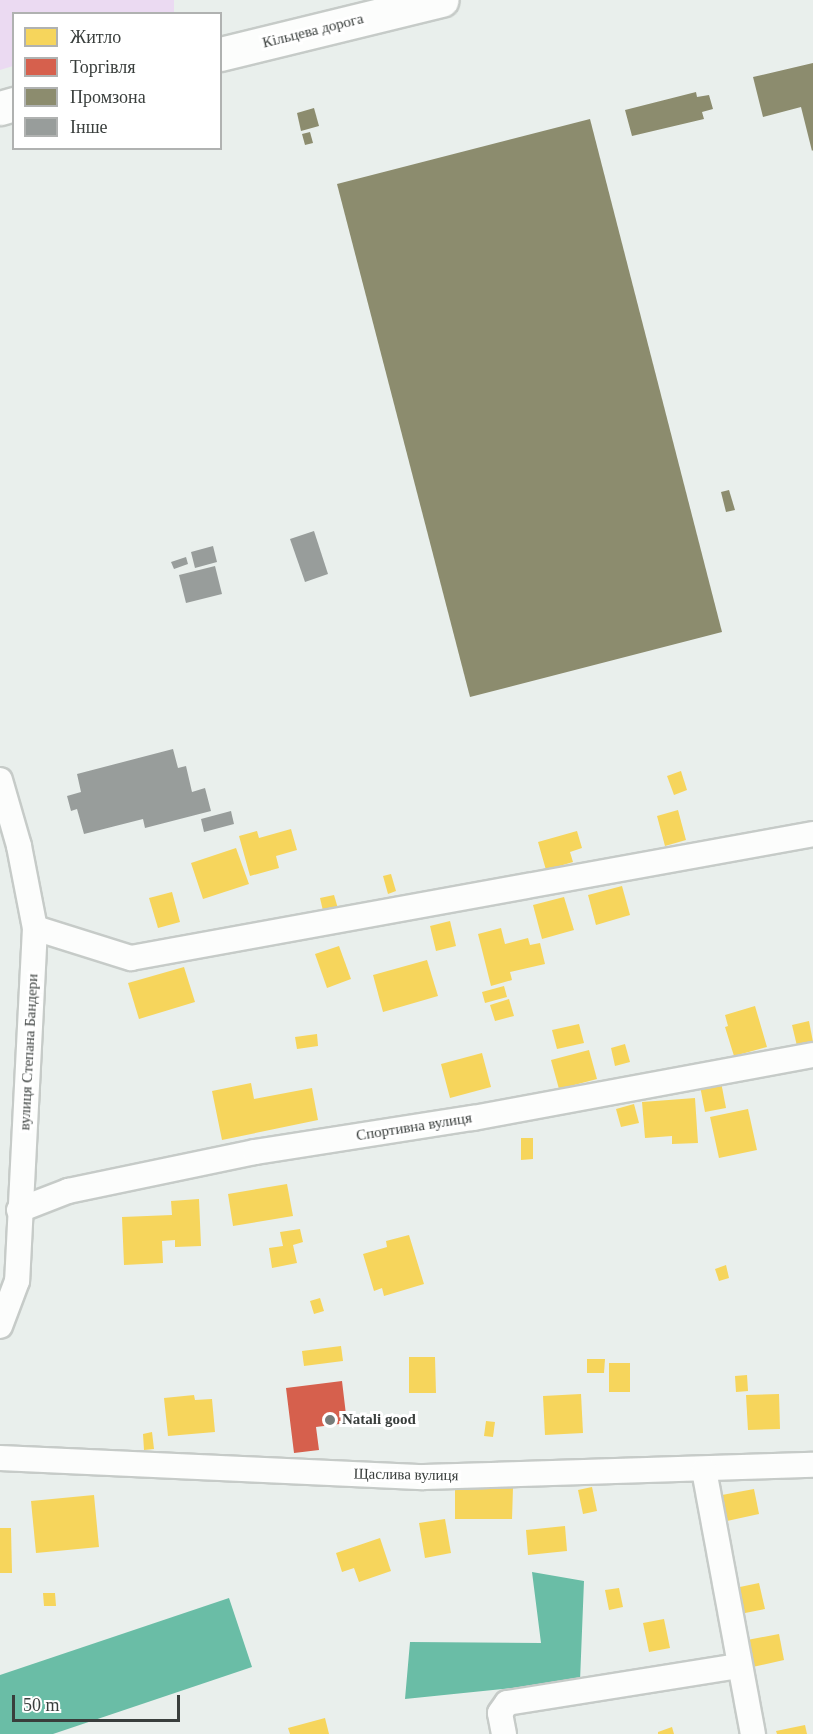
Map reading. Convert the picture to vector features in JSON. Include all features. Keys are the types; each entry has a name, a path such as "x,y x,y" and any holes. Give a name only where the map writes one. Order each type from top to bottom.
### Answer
{"highway":[{"name":"Кільцева дорога","path":"222,54 441,0"}],"street":[{"name":"вулиця Степана Бандери","path":"0,780 19,846 35,928 31,1051 19,1210 17,1281 0,1326"},
{"path":"35,928 131,958 813,834"},
{"name":"Спортивна вулиця","path":"19,1210 68,1191 255,1152 473,1118 813,1054"},
{"name":"Щаслива вулиця","path":"0,1458 424,1477 813,1465"},
{"path":"704,1470 753,1734"},
{"path":"504,1734 500,1713 507,1703 739,1666"}],"shaded area":[{"path":"0,0 174,0 174,12 12,12 12,66 0,70"},
{"path":"532,1572 584,1581 580,1681 405,1699 410,1642 541,1643"},
{"path":"229,1598 252,1667 53,1734 0,1734 0,1675"}],"building: Житло":[{"path":"681,771 687,790 674,795 667,776"},
{"path":"678,810 686,840 665,846 657,816"},
{"path":"291,829 297,850 276,856 279,868 250,876 239,836 257,831 259,838"},
{"path":"577,831 582,848 570,852 573,862 546,870 538,842"},
{"path":"236,848 249,884 203,899 191,863"},
{"path":"391,874 396,891 388,894 383,876"},
{"path":"622,886 630,915 596,925 588,895"},
{"path":"172,892 180,922 158,928 149,898"},
{"path":"334,895 339,912 324,915 320,898"},
{"path":"564,897 574,930 542,939 533,905"},
{"path":"450,921 456,946 436,951 430,926"},
{"path":"501,928 505,944 528,938 530,945 540,943 545,964 510,972 512,980 491,986 478,934"},
{"path":"339,946 351,979 327,988 315,954"},
{"path":"427,960 438,996 383,1012 373,975"},
{"path":"184,967 195,1002 139,1019 128,983"},
{"path":"504,986 507,997 485,1003 482,992"},
{"path":"509,999 514,1016 495,1021 490,1005"},
{"path":"755,1006 767,1047 734,1056 725,1027 728,1026 725,1015"},
{"path":"809,1021 813,1042 797,1046 792,1025"},
{"path":"579,1024 584,1043 557,1049 552,1030"},
{"path":"317,1034 318,1046 297,1049 295,1037"},
{"path":"625,1044 630,1062 615,1066 611,1048"},
{"path":"589,1050 597,1079 559,1089 551,1060"},
{"path":"482,1053 491,1087 450,1098 441,1064"},
{"path":"721,1082 726,1108 705,1112 700,1086"},
{"path":"251,1083 254,1099 312,1088 318,1120 222,1140 212,1091"},
{"path":"695,1098 698,1143 672,1144 672,1136 645,1138 642,1102"},
{"path":"634,1104 639,1123 621,1127 616,1109"},
{"path":"748,1109 757,1150 719,1158 710,1117"},
{"path":"521,1138 533,1138 533,1159 521,1160"},
{"path":"287,1184 293,1216 233,1226 228,1194"},
{"path":"199,1199 201,1246 175,1247 175,1240 162,1241 163,1263 124,1265 122,1217 172,1215 171,1201"},
{"path":"300,1229 303,1242 293,1245 297,1263 272,1268 269,1248 283,1246 280,1232"},
{"path":"409,1235 424,1284 384,1296 382,1288 374,1291 363,1254 387,1247 386,1241"},
{"path":"726,1265 729,1278 719,1281 715,1269"},
{"path":"320,1298 324,1311 314,1314 310,1301"},
{"path":"341,1346 343,1361 304,1366 302,1351"},
{"path":"409,1357 435,1357 436,1393 409,1393"},
{"path":"587,1359 605,1359 604,1373 587,1373"},
{"path":"609,1363 630,1363 630,1392 609,1392"},
{"path":"747,1375 748,1391 736,1392 735,1376"},
{"path":"581,1394 583,1433 545,1435 543,1396"},
{"path":"779,1394 780,1429 748,1430 746,1395"},
{"path":"194,1395 195,1400 212,1399 215,1432 168,1436 164,1398"},
{"path":"486,1421 495,1422 493,1437 484,1436"},
{"path":"152,1432 154,1449 144,1450 143,1434"},
{"path":"592,1487 597,1511 583,1514 578,1490"},
{"path":"455,1488 513,1488 512,1519 455,1519"},
{"path":"754,1489 759,1514 727,1521 722,1495"},
{"path":"94,1495 99,1547 36,1553 31,1501"},
{"path":"445,1519 451,1553 425,1558 419,1523"},
{"path":"565,1526 567,1551 528,1555 526,1530"},
{"path":"0,1528 11,1528 12,1573 0,1573"},
{"path":"380,1538 391,1571 359,1582 354,1568 342,1572 336,1553"},
{"path":"759,1583 765,1609 740,1614 735,1588"},
{"path":"619,1588 623,1607 609,1610 605,1590"},
{"path":"43,1593 55,1593 56,1606 44,1606"},
{"path":"664,1619 670,1648 649,1652 643,1623"},
{"path":"779,1634 784,1660 748,1668 742,1641"},
{"path":"325,1718 329,1734 290,1734 288,1728"},
{"path":"805,1725 807,1734 777,1734 776,1731"},
{"path":"672,1727 674,1734 658,1734 658,1732"}],"building: Торгівля":[{"path":"342,1381 347,1423 316,1427 319,1450 294,1453 286,1388"}],"building: Промзона":[{"path":"813,63 812,151 801,107 763,117 753,77"},
{"path":"696,92 697,97 709,95 713,109 702,112 704,119 632,136 625,110"},
{"path":"314,108 319,126 301,131 297,113"},
{"path":"590,119 722,632 470,697 337,184"},
{"path":"310,132 313,143 305,145 302,134"},
{"path":"729,490 735,510 726,512 721,492"}],"building: Інше":[{"path":"314,531 328,574 305,582 290,539"},
{"path":"213,546 217,562 195,568 191,552"},
{"path":"186,557 188,564 174,569 171,562"},
{"path":"215,566 222,594 186,603 179,575"},
{"path":"173,749 178,768 186,766 192,792 205,788 211,811 145,828 143,819 84,834 77,809 71,811 67,796 81,792 77,774"},
{"path":"231,811 234,824 204,832 201,819"}],"place":[{"name":"Natali good","path":"330,1420"}]}
